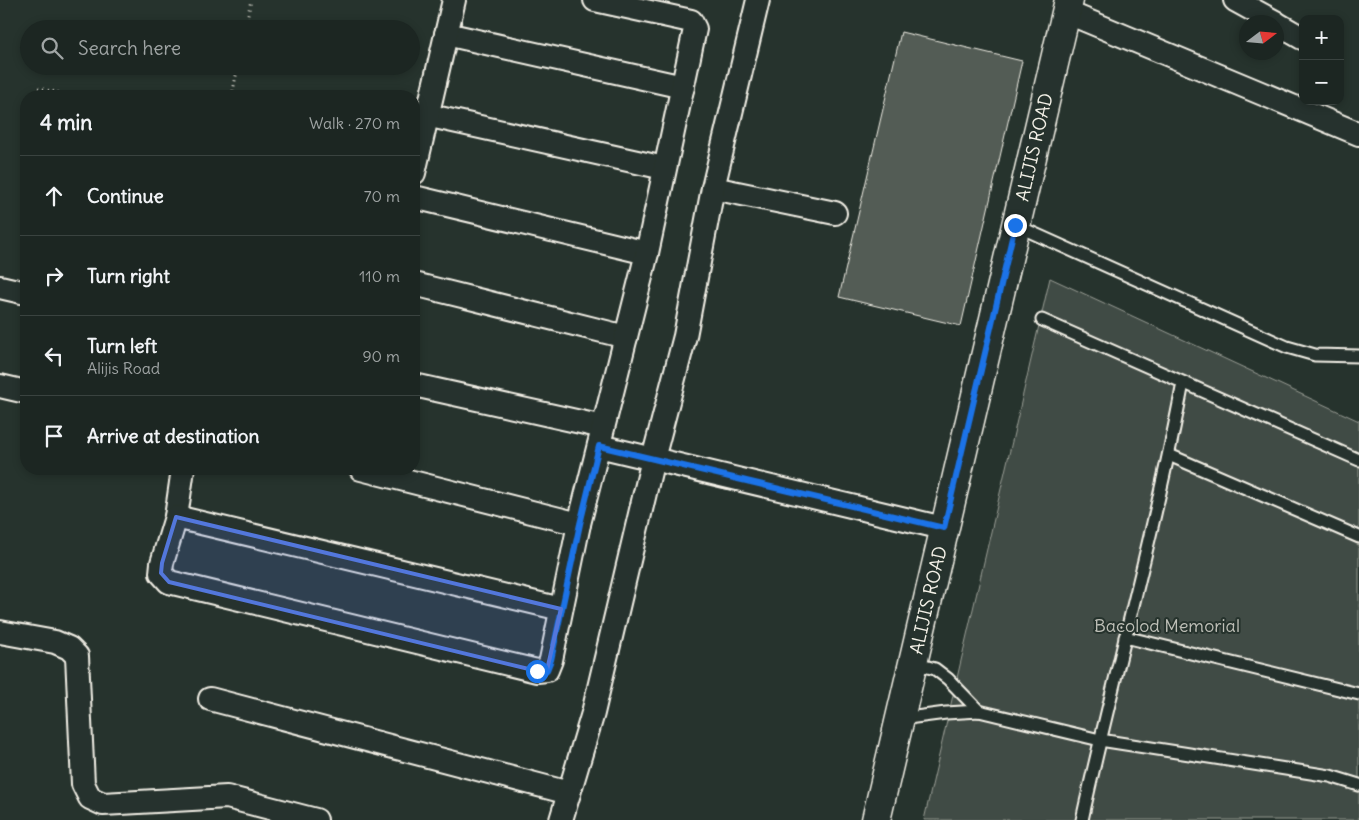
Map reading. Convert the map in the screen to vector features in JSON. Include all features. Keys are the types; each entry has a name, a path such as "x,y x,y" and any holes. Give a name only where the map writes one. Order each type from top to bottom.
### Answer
{"main road":[{"name":"ALIJIS ROAD","path":"876,820 1067,6"}],"street":[{"path":"420,144 454,0"},
{"path":"182,475 176,517 162,563 161,573 169,582 527,669 547,670 551,660 561,608 601,436 647,253 695,29 691,21 595,0"},
{"path":"561,820 593,713 653,458 685,336 713,188 758,0"},
{"path":"1235,0 1262,15"},
{"path":"1067,6 1359,134"},
{"path":"1284,28 1299,36"},
{"path":"446,34 683,87"},
{"path":"426,116 664,168"},
{"path":"713,188 836,213"},
{"path":"420,198 647,253"},
{"path":"0,286 20,291"},
{"path":"420,286 626,337"},
{"path":"0,386 20,391"},
{"path":"420,387 601,436 653,458 944,528"},
{"path":"386,475 580,524"},
{"path":"176,517 561,608"},
{"path":"0,632 55,642 69,648 77,656 83,784 90,798 103,804 227,797 316,820"},
{"path":"210,699 569,793"}],"lane":[{"path":"1015,225 1287,347 1315,355 1359,356"},
{"path":"1042,320 1359,460"},
{"path":"1082,820 1169,455 1183,383"},
{"path":"1169,455 1359,537"},
{"path":"1125,637 1359,694"},
{"path":"914,663 935,669 948,679 979,711"},
{"path":"900,719 979,711 1100,740 1330,776 1359,785"}],"path":[{"path":"247,20 251,0"},
{"path":"233,90 236,75"},
{"path":"38,88 47,90"}],"highlighted area":[{"path":"176,517 561,609 547,670 537,671 169,582 161,573 162,563"}],"green space":[{"name":"Bacolod Memorial","path":"1050,278 1359,421 1359,820 924,820"}],"building":[{"path":"901,32 1022,61 961,326 839,297"}],"route":[{"path":"537,671 547,670 551,660 561,608 599,446 944,528 1015,225"}]}
